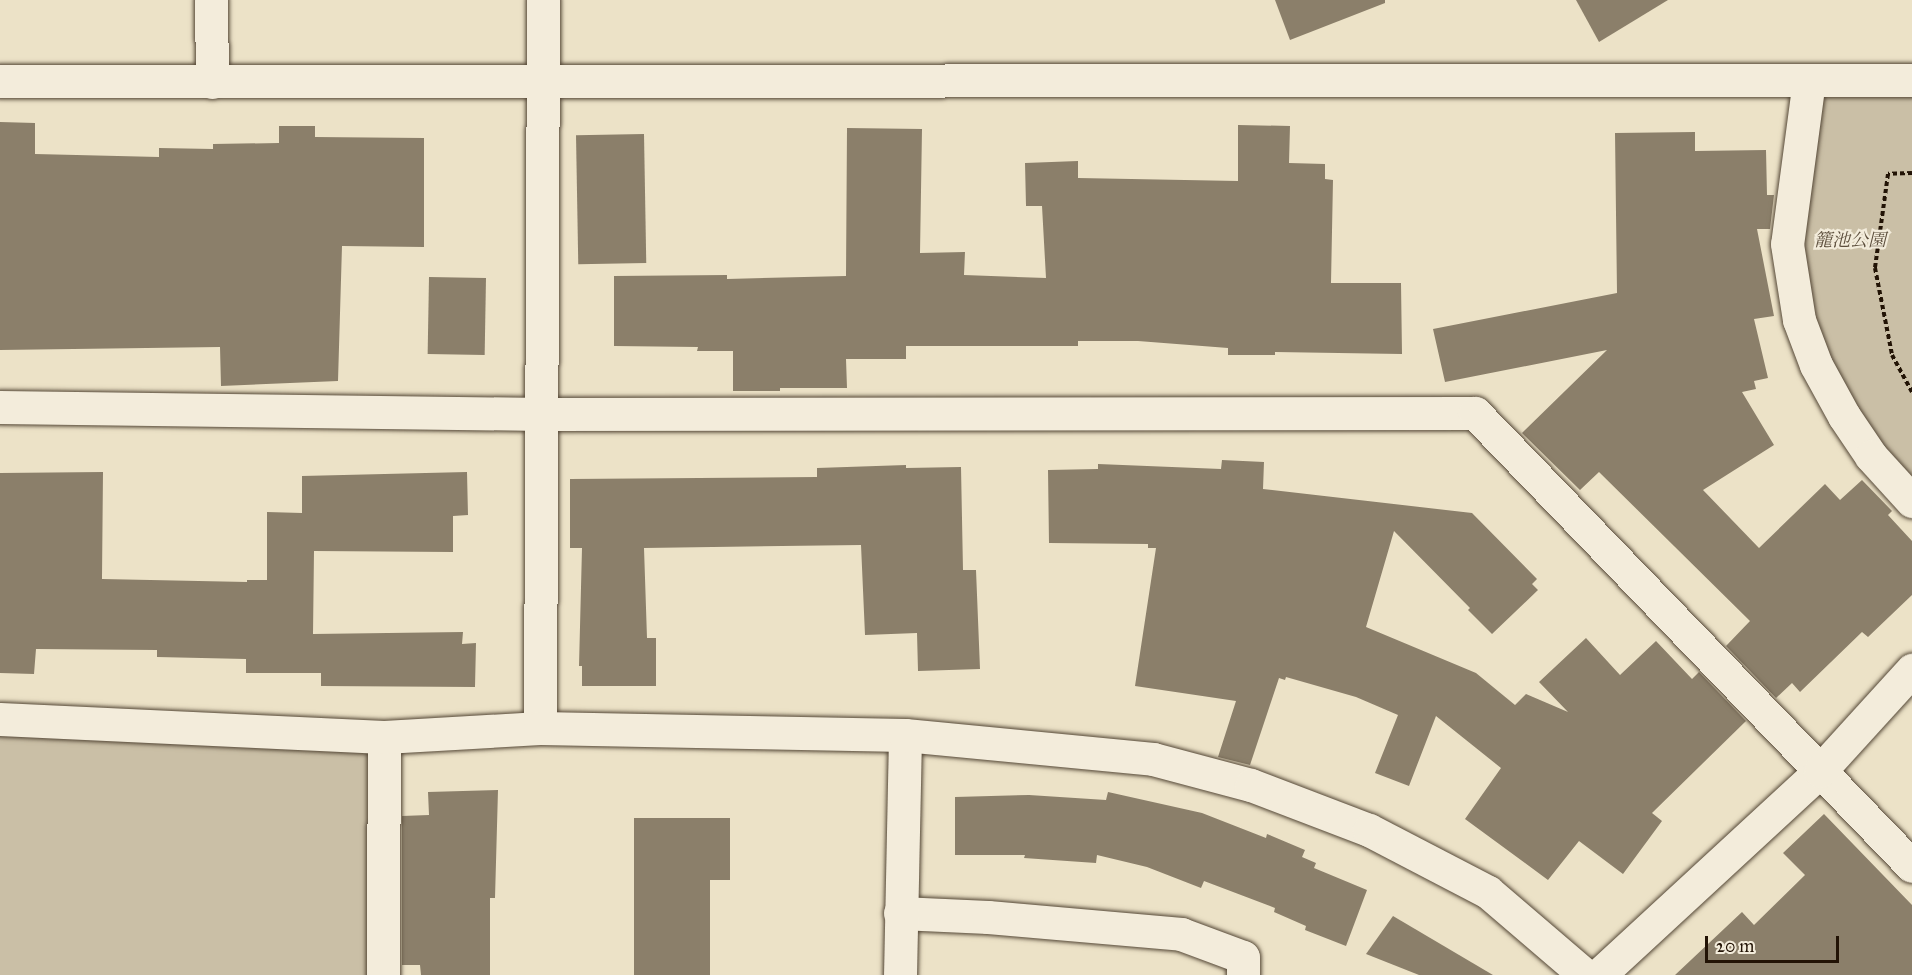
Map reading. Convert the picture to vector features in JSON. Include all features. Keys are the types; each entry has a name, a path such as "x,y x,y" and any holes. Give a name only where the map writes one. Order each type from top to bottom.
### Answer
{"street":[{"path":"211,0 212,82"},
{"path":"540,728 543,0"},
{"path":"1809,80 1787,244 1799,320 1816,365 1844,416 1871,456 1912,501"},
{"path":"0,81 1912,80"},
{"path":"0,407 543,414 1475,413 1912,866"},
{"path":"1599,975 1820,771 1912,670"},
{"path":"0,719 384,737 540,728 905,735 1153,759 1251,785 1369,830 1488,892 1585,975"},
{"path":"900,975 905,735"},
{"path":"383,975 384,737"},
{"path":"900,914 988,916 1180,934 1243,957 1243,975"}],"path":[{"path":"1912,173 1888,174 1875,268 1892,355 1912,392"}],"green space":[{"name":"籠池公園","path":"1809,80 1912,80 1912,501 1799,320"},
{"path":"0,719 383,739 371,975 0,975"}],"building":[{"path":"1275,0 1385,0 1385,3 1290,40"},
{"path":"1576,0 1668,0 1599,42"},
{"path":"0,122 35,123 35,154 159,157 159,148 213,149 213,144 279,143 279,126 315,126 315,137 424,138 424,247 342,246 338,381 221,386 220,347 0,350"},
{"path":"1238,125 1290,126 1289,163 1325,164 1325,179 1333,180 1331,283 1401,283 1402,354 1275,352 1275,355 1228,355 1228,348 1138,341 1078,341 1078,346 906,346 906,359 846,359 847,388 733,391 733,351 697,351 698,347 614,346 614,276 727,275 727,279 846,276 847,128 922,129 920,253 965,252 964,275 1046,278 1042,206 1026,206 1025,163 1078,161 1078,178 1238,181"},
{"path":"1695,132 1695,151 1766,150 1767,195 1774,195 1770,229 1757,229 1774,316 1754,319 1768,378 1754,381 1756,389 1742,392 1774,445 1703,490 1759,548 1825,484 1840,500 1862,480 1892,511 1888,515 1912,541 1912,595 1868,637 1862,632 1800,692 1792,683 1776,698 1726,646 1750,621 1599,472 1580,490 1522,433 1607,350 1445,382 1433,329 1617,293 1615,133"},
{"path":"644,134 646,263 578,264 576,135"},
{"path":"429,277 486,278 485,355 428,354"},
{"path":"1222,460 1264,462 1263,489 1472,513 1537,579 1532,584 1538,590 1492,634 1468,610 1470,608 1394,531 1366,627 1476,673 1515,705 1526,694 1568,712 1539,682 1586,638 1620,675 1656,641 1692,679 1699,672 1746,721 1652,813 1662,821 1623,874 1579,841 1548,880 1465,819 1501,768 1436,716 1409,786 1375,773 1398,715 1356,697 1286,677 1285,680 1279,678 1250,765 1218,757 1236,701 1135,686 1156,548 1148,548 1148,544 1049,543 1048,470 1098,469 1098,464 1221,469"},
{"path":"906,465 906,468 961,467 963,570 976,570 980,669 918,671 917,633 865,635 861,545 644,548 647,638 656,638 656,686 582,686 582,666 579,666 582,548 570,548 570,479 817,477 817,468"},
{"path":"103,472 102,579 247,582 247,580 267,580 267,512 302,513 302,476 467,472 468,515 453,516 453,552 314,551 313,634 463,632 462,644 476,643 475,687 321,686 321,673 246,673 246,659 157,657 157,650 36,649 34,674 0,673 0,473"},
{"path":"498,790 495,898 490,898 490,975 421,975 420,965 402,965 402,816 429,815 428,792"},
{"path":"1108,792 1202,813 1266,838 1267,834 1305,850 1302,857 1316,863 1314,868 1367,890 1346,946 1305,930 1306,926 1274,912 1275,908 1204,881 1201,888 1147,867 1097,855 1096,863 1024,858 1025,855 955,855 955,797 1029,795 1106,800"},
{"path":"1824,814 1912,905 1912,975 1675,975 1742,912 1754,925 1805,875 1783,853"},
{"path":"634,818 730,818 730,880 710,880 710,975 634,975"},
{"path":"1393,916 1493,975 1419,975 1366,954"}]}
